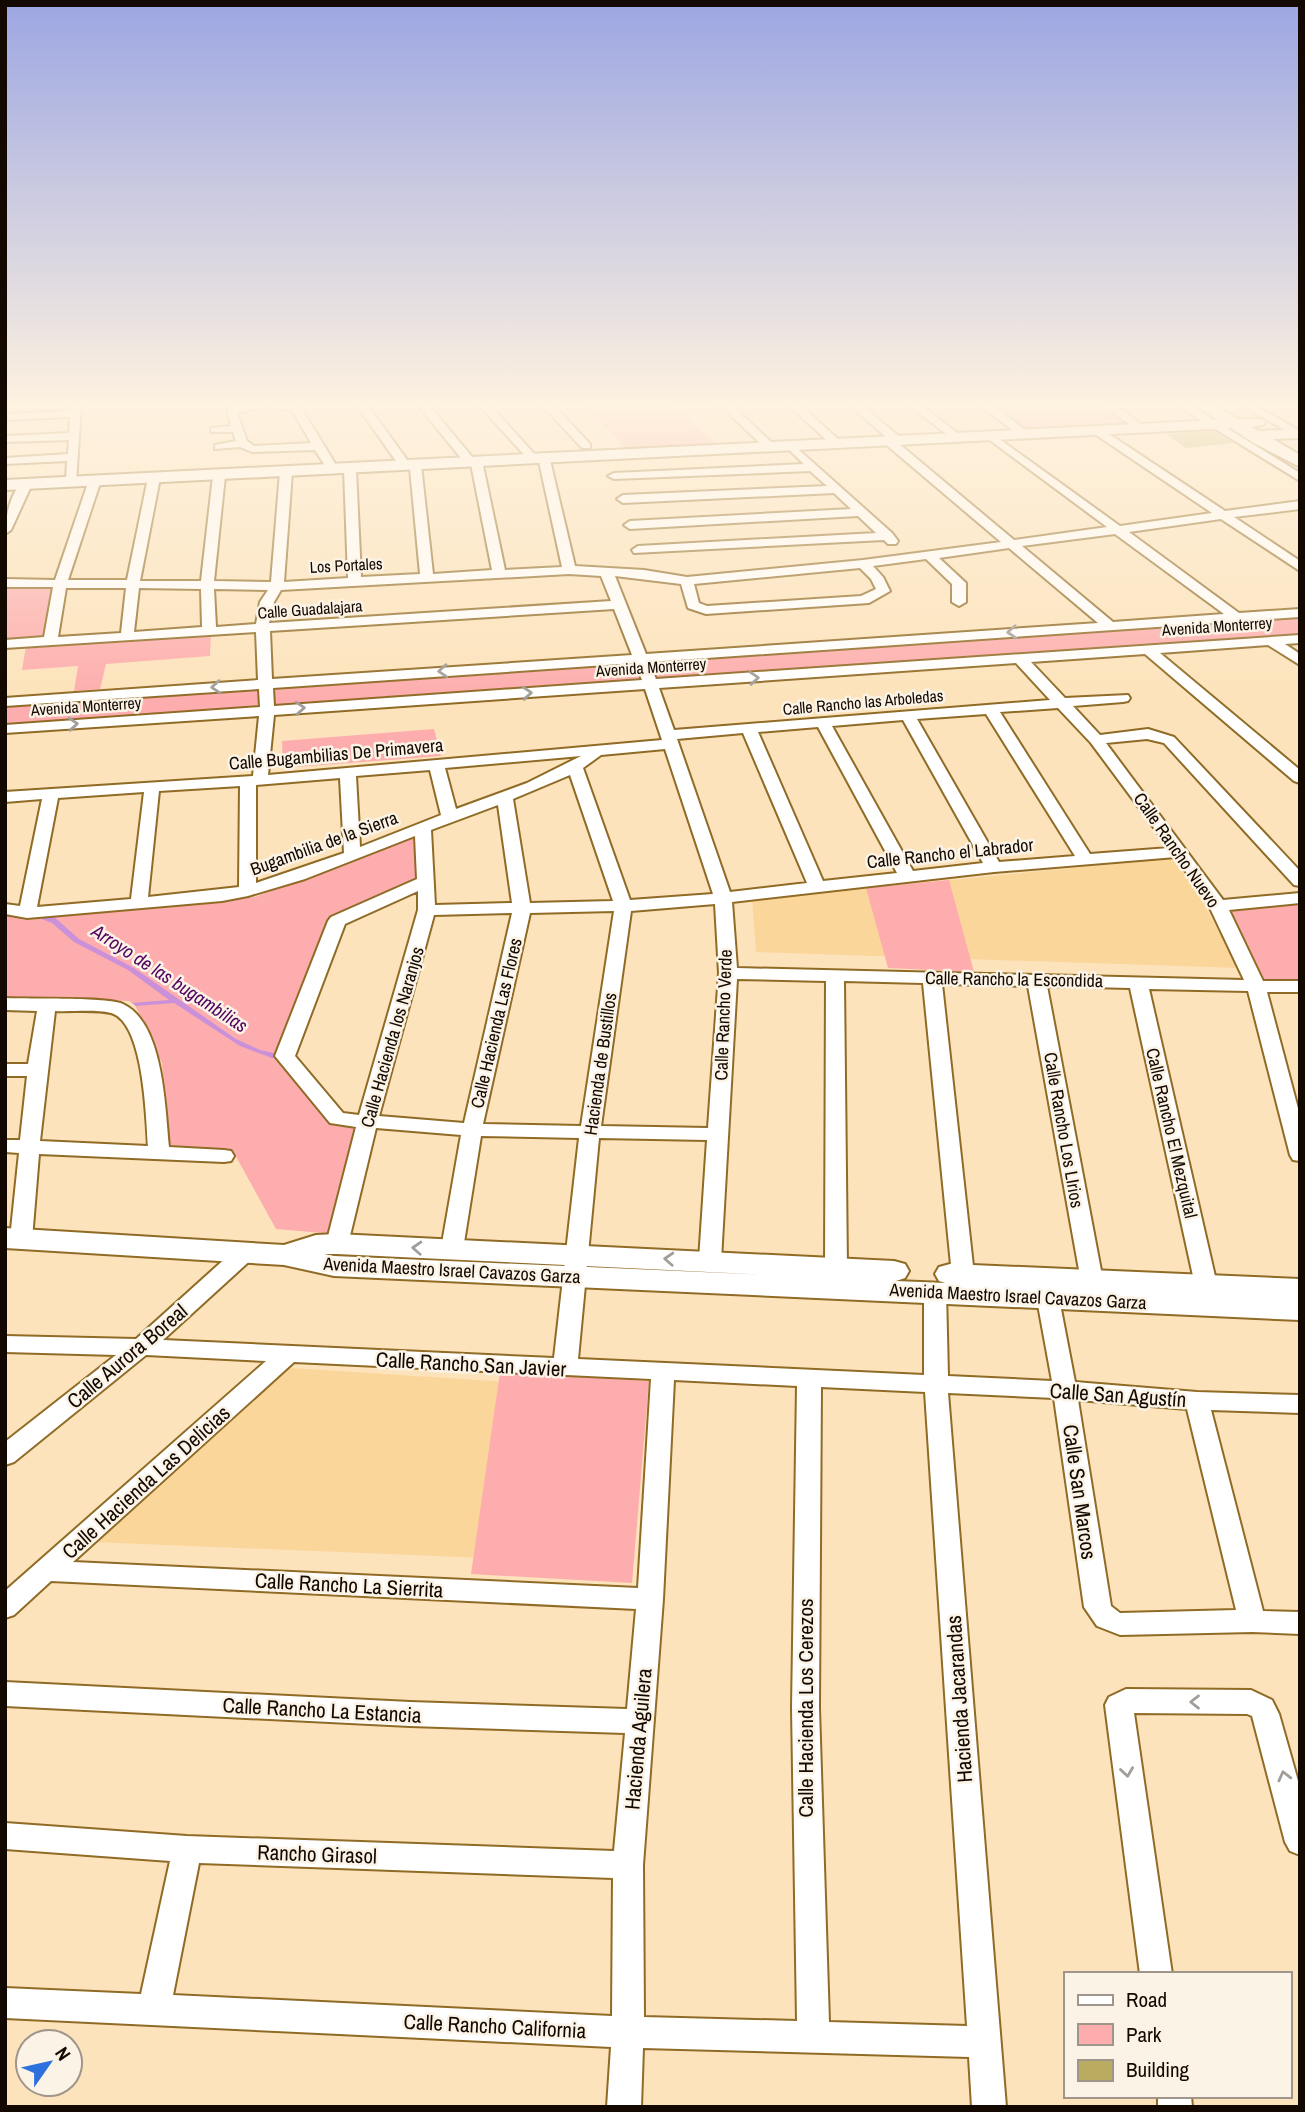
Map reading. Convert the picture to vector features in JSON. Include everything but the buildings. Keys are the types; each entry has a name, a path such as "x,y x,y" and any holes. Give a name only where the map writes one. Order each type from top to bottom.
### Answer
{"street":[{"path":"5,530 18,502"},
{"path":"50,641 60,583 87,502"},
{"path":"127,637 133,585 149,502"},
{"path":"209,632 207,587 216,502"},
{"path":"248,891 254,780 267,710 263,611 277,586 284,502"},
{"path":"351,502 355,583"},
{"path":"415,502 427,579"},
{"path":"482,502 499,574"},
{"path":"550,502 569,570"},
{"path":"624,502 645,574"},
{"path":"849,502 888,536 906,558"},
{"path":"964,502 1111,627"},
{"path":"1082,502 1237,617"},
{"path":"1204,502 1300,567"},
{"path":"929,555 1300,505"},
{"path":"630,525 861,512"},
{"path":"638,550 888,536"},
{"path":"929,555 959,583 959,602"},
{"name":"Los Portales","path":"5,583 277,586 569,570 645,574 687,581 929,555"},
{"path":"687,581 694,605 706,610 864,600 883,591 877,577 863,564"},
{"name":"Calle Rancho Verde","path":"606,571 651,685 723,898 728,972 710,1261"},
{"name":"Calle Guadalajara","path":"5,644 618,605"},
{"name":"Avenida Monterrey","path":"5,702 1300,613"},
{"path":"971,619 985,633"},
{"path":"1050,630 1073,655"},
{"name":"Avenida Monterrey","path":"5,729 1300,639"},
{"path":"1271,640 1300,661"},
{"path":"1146,648 1300,778"},
{"name":"Calle Rancho Nuevo","path":"1020,659 1096,740 1181,852 1218,906 1256,986 1300,1155"},
{"name":"Calle Rancho las Arboledas","path":"668,740 749,729 1123,698"},
{"path":"990,709 1085,859"},
{"path":"907,715 994,867"},
{"path":"823,723 907,876"},
{"path":"749,729 817,887"},
{"path":"1096,740 1143,734 1162,736 1175,745 1300,881"},
{"name":"Calle Bugambilias De Primavera","path":"5,797 598,752 668,740"},
{"name":"Bugambilia de la Sierra","path":"5,909 27,913 139,904 248,891 352,856 505,797 575,767 598,752"},
{"path":"436,765 450,817"},
{"name":"Hacienda de Bustillos","path":"565,1368 590,1132 622,906 575,767"},
{"path":"348,773 352,856"},
{"path":"139,904 152,787"},
{"path":"27,913 51,793"},
{"name":"Calle Hacienda Las Flores","path":"452,1249 472,1130 522,909 505,797"},
{"name":"Calle Hacienda los Naranjos","path":"337,1244 367,1123 427,910 423,827"},
{"name":"Calle Rancho el Labrador","path":"427,910 622,906 723,898 994,867 1181,852"},
{"path":"426,881 337,921 285,1056 337,1119 472,1130 717,1134"},
{"path":"1218,906 1300,898"},
{"name":"Calle Rancho la Escondida","path":"728,972 1300,987"},
{"path":"835,975 836,1268"},
{"path":"932,978 962,1275"},
{"name":"Calle Rancho Los LIrios","path":"1036,979 1092,1281"},
{"name":"Calle Rancho El Mezquital","path":"1139,981 1206,1285"},
{"path":"5,1004 116,1009 130,1019 146,1050 159,1153"},
{"path":"47,1006 37,1070 30,1147 13,1239 285,1255"},
{"path":"5,1070 37,1070"},
{"path":"5,1146 224,1156"},
{"name":"Avenida Maestro Israel Cavazos Garza","path":"285,1255 316,1245 337,1244 452,1249 577,1265 935,1291 1045,1289 1092,1281 1300,1289"},
{"name":"Calle Aurora Boreal","path":"10,1449 141,1348 246,1252"},
{"name":"Avenida Maestro Israel Cavazos Garza","path":"285,1255 313,1264 334,1266 577,1265 710,1261 962,1275 1045,1289 1300,1309"},
{"name":"Calle San Marcos","path":"1045,1289 1065,1390 1097,1607 1106,1620 1120,1624 1252,1621"},
{"name":"Hacienda Jacarandas","path":"935,1291 936,1385 989,2107"},
{"name":"Calle Rancho San Javier","path":"5,1344 936,1385"},
{"name":"Calle Hacienda Las Delicias","path":"5,1607 49,1571 286,1356"},
{"name":"Hacienda Aguilera","path":"624,2107 628,2032 628,1865 650,1599 663,1372"},
{"name":"Calle Hacienda Los Cerezos","path":"809,1380 804,1676 806,1893 814,2036"},
{"name":"Calle San Agustín","path":"936,1385 1065,1390 1197,1401 1300,1404"},
{"path":"1197,1401 1252,1621 1300,1623"},
{"name":"Calle Rancho La Sierrita","path":"49,1571 650,1599"},
{"name":"Calle Rancho La Estancia","path":"5,1694 410,1714 639,1721"},
{"path":"1156,1972 1119,1705 1126,1701 1251,1702 1262,1708 1280,1760 1300,1842"},
{"name":"Rancho Girasol","path":"5,1836 187,1849 628,1865"},
{"path":"154,2010 187,1849"},
{"name":"Calle Rancho California","path":"5,2003 628,2032 984,2042"}],"shaded area":[{"path":"1178,858 1239,968 756,952 752,899"},
{"path":"53,916 79,939 134,968 236,1039 260,1050 278,1054 280,1058 272,1058 240,1046 174,1003 136,1006 132,1003 169,1000 128,970 74,942 52,923 39,918"},
{"path":"290,1368 510,1382 483,1558 94,1542"}],"green space":[{"path":"5,586 53,587 44,639 5,642"},
{"path":"1300,613 1300,639 5,731 5,701"},
{"path":"211,634 210,656 106,664 100,689 74,691 78,666 22,670 26,646"},
{"path":"434,729 441,756 283,768 282,741"},
{"path":"416,835 421,880 331,920 278,1054 337,1119 367,1123 334,1234 276,1229 234,1153 168,1150 162,1063 135,1005 129,1001 5,998 5,914 25,920 255,897"},
{"path":"949,880 974,972 888,968 866,888"},
{"path":"1300,902 1300,982 1263,981 1229,909"},
{"path":"500,1372 649,1381 632,1583 471,1574"}],"water label":[{"name":"Arroyo de las bugambilias","path":"170,978"}]}
